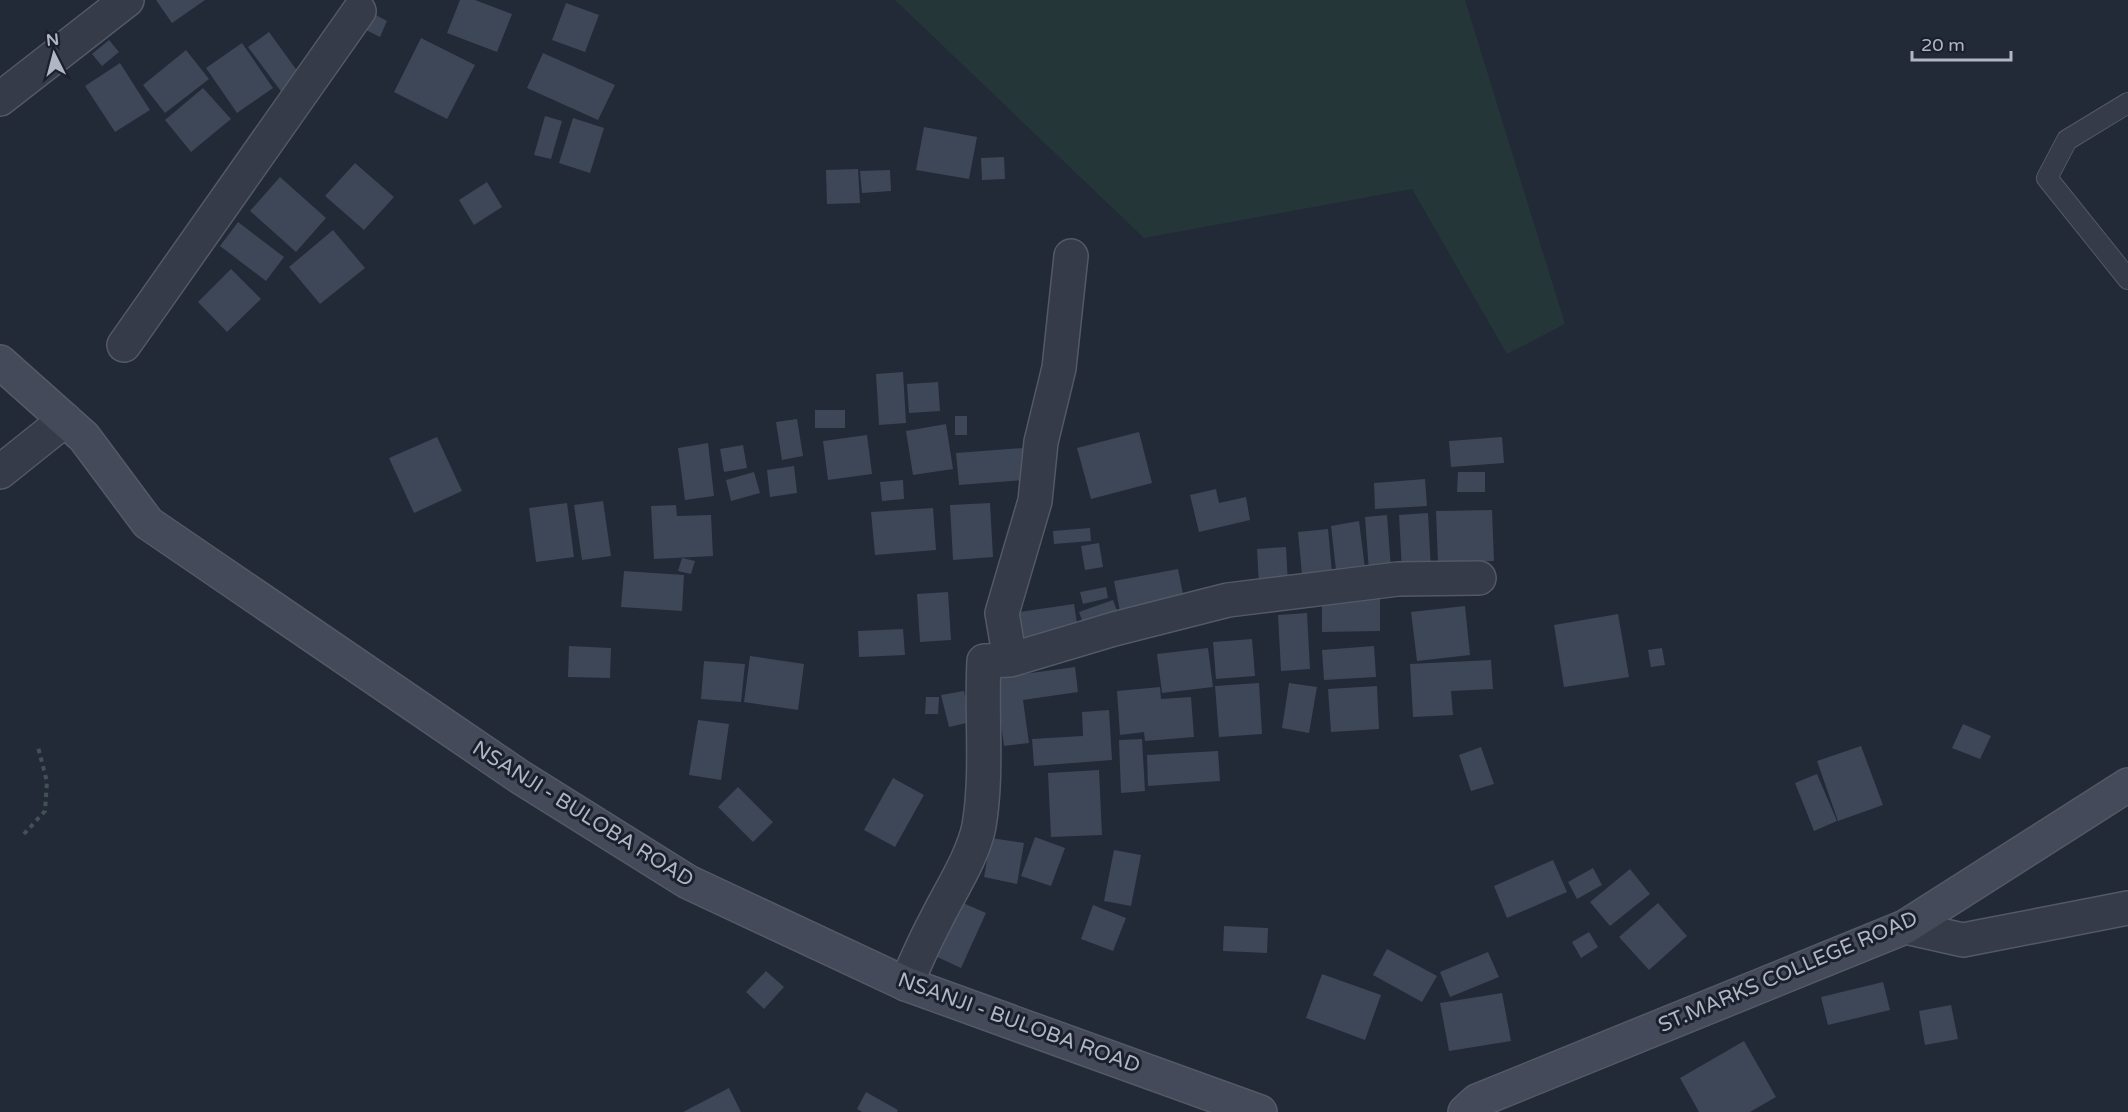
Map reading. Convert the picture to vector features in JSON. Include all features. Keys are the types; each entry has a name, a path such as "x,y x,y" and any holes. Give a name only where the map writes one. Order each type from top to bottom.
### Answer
{"main road":[{"name":"NSANJI - BULOBA ROAD","path":"0,362 84,437 147,523 520,777 688,882 906,984 1260,1112"},
{"name":"ST.MARKS COLLEGE ROAD","path":"1465,1112 1477,1101 1905,927 2128,785"}],"street":[{"path":"0,99 127,0"},
{"path":"124,345 359,11"},
{"path":"1010,660 1002,613 1035,501 1041,442 1059,368 1071,256"},
{"path":"0,472 65,420"},
{"path":"906,984 933,924 958,878 979,827 985,736 982,697 984,661 1010,660 1114,629 1228,600 1398,579 1479,578"},
{"path":"1905,927 1963,940 2128,908"}],"lane":[{"path":"2128,103 2067,140 2047,178 2128,279"}],"path":[{"path":"24,834 45,811 47,782 38,747"}],"shaded area":[{"path":"895,0 1465,0 1565,324 1507,354 1412,189 1144,238"}],"building":[{"path":"156,0 205,0 172,23"},
{"path":"460,0 475,0 512,14 497,52 447,33"},
{"path":"566,3 599,15 585,52 552,40"},
{"path":"374,14 387,21 380,37 366,30"},
{"path":"269,32 306,83 286,98 248,47"},
{"path":"421,38 475,65 447,119 394,92"},
{"path":"109,40 119,52 102,66 92,54"},
{"path":"242,43 273,88 237,113 206,68"},
{"path":"186,50 209,79 165,113 143,85"},
{"path":"543,53 615,85 598,120 527,88"},
{"path":"120,63 150,110 115,132 85,86"},
{"path":"203,88 231,119 191,152 165,120"},
{"path":"545,116 562,121 551,159 534,155"},
{"path":"573,118 604,128 590,173 559,163"},
{"path":"924,127 977,137 969,179 916,170"},
{"path":"1004,157 1005,179 982,180 981,158"},
{"path":"355,163 394,197 364,230 325,196"},
{"path":"858,169 860,203 827,204 826,170"},
{"path":"890,170 891,191 862,193 860,171"},
{"path":"280,177 326,218 296,252 250,211"},
{"path":"487,182 502,207 474,225 459,200"},
{"path":"238,222 284,257 266,281 220,246"},
{"path":"333,230 365,268 320,304 289,267"},
{"path":"231,269 261,299 227,332 198,302"},
{"path":"903,372 906,423 879,425 876,374"},
{"path":"938,382 940,411 909,413 907,384"},
{"path":"815,410 845,410 845,428 815,428"},
{"path":"955,416 967,416 967,435 955,435"},
{"path":"797,419 803,456 782,460 776,422"},
{"path":"946,424 953,469 913,475 906,431"},
{"path":"1139,432 1152,483 1091,499 1077,448"},
{"path":"867,435 872,474 828,480 823,441"},
{"path":"437,437 462,491 414,513 389,458"},
{"path":"1502,437 1504,463 1451,467 1449,441"},
{"path":"708,443 714,496 685,500 678,448"},
{"path":"743,445 747,468 724,472 720,449"},
{"path":"1023,448 1026,480 959,485 956,453"},
{"path":"794,466 797,493 770,497 767,470"},
{"path":"754,472 760,493 731,501 726,480"},
{"path":"1458,472 1485,472 1485,492 1457,492"},
{"path":"1425,479 1427,506 1375,509 1374,483"},
{"path":"903,480 904,499 882,501 880,482"},
{"path":"1216,489 1219,503 1246,497 1250,520 1199,532 1190,495"},
{"path":"603,501 611,556 582,560 574,505"},
{"path":"567,503 574,557 536,562 529,508"},
{"path":"990,503 993,557 953,560 950,505"},
{"path":"676,505 677,516 711,515 713,556 654,559 651,506"},
{"path":"933,508 936,550 875,555 871,512"},
{"path":"1492,510 1494,561 1438,563 1436,511"},
{"path":"1428,513 1431,570 1402,572 1399,515"},
{"path":"1387,515 1391,569 1369,571 1365,517"},
{"path":"1359,521 1366,576 1337,579 1331,526"},
{"path":"1090,528 1091,541 1054,544 1053,531"},
{"path":"1328,529 1332,573 1302,575 1298,532"},
{"path":"1099,543 1103,567 1085,570 1081,546"},
{"path":"1286,547 1288,584 1259,585 1257,549"},
{"path":"682,558 695,561 691,574 678,571"},
{"path":"1178,569 1186,609 1122,622 1114,581"},
{"path":"624,571 684,575 682,611 621,607"},
{"path":"1106,587 1108,598 1083,604 1080,592"},
{"path":"948,592 951,640 920,642 917,594"},
{"path":"1380,598 1380,631 1322,632 1322,599"},
{"path":"1113,600 1120,618 1086,631 1079,612"},
{"path":"1074,604 1079,636 1017,645 1013,613"},
{"path":"1465,606 1470,655 1417,661 1411,612"},
{"path":"1307,613 1310,669 1281,671 1278,615"},
{"path":"1618,614 1629,677 1564,687 1554,625"},
{"path":"903,629 905,655 859,657 858,631"},
{"path":"1252,639 1255,676 1216,679 1213,642"},
{"path":"569,646 611,648 610,678 568,677"},
{"path":"1374,646 1376,677 1324,680 1322,650"},
{"path":"1208,648 1213,687 1162,693 1157,654"},
{"path":"1662,648 1665,665 1651,667 1648,650"},
{"path":"750,656 804,664 798,710 744,702"},
{"path":"1491,660 1493,689 1451,691 1453,715 1413,717 1410,664"},
{"path":"704,661 745,664 741,702 701,699"},
{"path":"1075,667 1078,692 1023,700 1029,743 1004,746 995,678"},
{"path":"1259,683 1262,734 1219,737 1215,686"},
{"path":"1289,683 1317,687 1309,733 1282,728"},
{"path":"1377,686 1379,729 1331,732 1328,689"},
{"path":"1160,687 1161,699 1191,697 1194,737 1145,741 1144,732 1120,735 1117,691"},
{"path":"964,691 971,722 949,727 941,695"},
{"path":"926,697 939,697 938,714 925,714"},
{"path":"1109,710 1112,760 1034,766 1032,739 1083,736 1082,712"},
{"path":"698,720 729,724 721,780 689,775"},
{"path":"1963,724 1991,736 1980,759 1952,748"},
{"path":"1142,739 1145,791 1121,793 1119,740"},
{"path":"1861,746 1883,805 1838,821 1817,761"},
{"path":"1481,747 1494,784 1471,791 1459,755"},
{"path":"1218,751 1220,781 1148,786 1147,755"},
{"path":"1099,770 1102,835 1051,837 1048,773"},
{"path":"1817,774 1837,821 1814,831 1795,783"},
{"path":"893,778 924,795 895,847 864,830"},
{"path":"738,787 773,822 753,842 718,807"},
{"path":"1035,837 1065,848 1051,886 1021,876"},
{"path":"991,838 1024,843 1017,884 984,877"},
{"path":"1114,850 1141,855 1131,906 1104,901"},
{"path":"1553,860 1567,892 1507,918 1494,886"},
{"path":"1593,868 1602,885 1577,899 1568,882"},
{"path":"1630,869 1650,894 1610,926 1590,902"},
{"path":"961,902 986,913 961,968 935,956"},
{"path":"1658,903 1687,936 1649,970 1619,937"},
{"path":"1093,905 1126,918 1113,951 1081,939"},
{"path":"1224,926 1268,928 1267,953 1223,951"},
{"path":"1589,932 1598,947 1581,958 1572,942"},
{"path":"1387,949 1437,976 1422,1002 1373,975"},
{"path":"1488,952 1499,977 1450,997 1440,972"},
{"path":"766,971 784,987 764,1009 746,992"},
{"path":"1322,974 1381,995 1365,1040 1306,1018"},
{"path":"1883,982 1890,1010 1828,1025 1821,997"},
{"path":"1502,993 1511,1041 1449,1051 1440,1003"},
{"path":"1951,1005 1958,1039 1925,1045 1919,1011"},
{"path":"1744,1041 1776,1097 1750,1112 1699,1112 1680,1078"},
{"path":"729,1088 741,1112 683,1112"},
{"path":"866,1092 898,1110 897,1112 862,1112 857,1109"}]}
